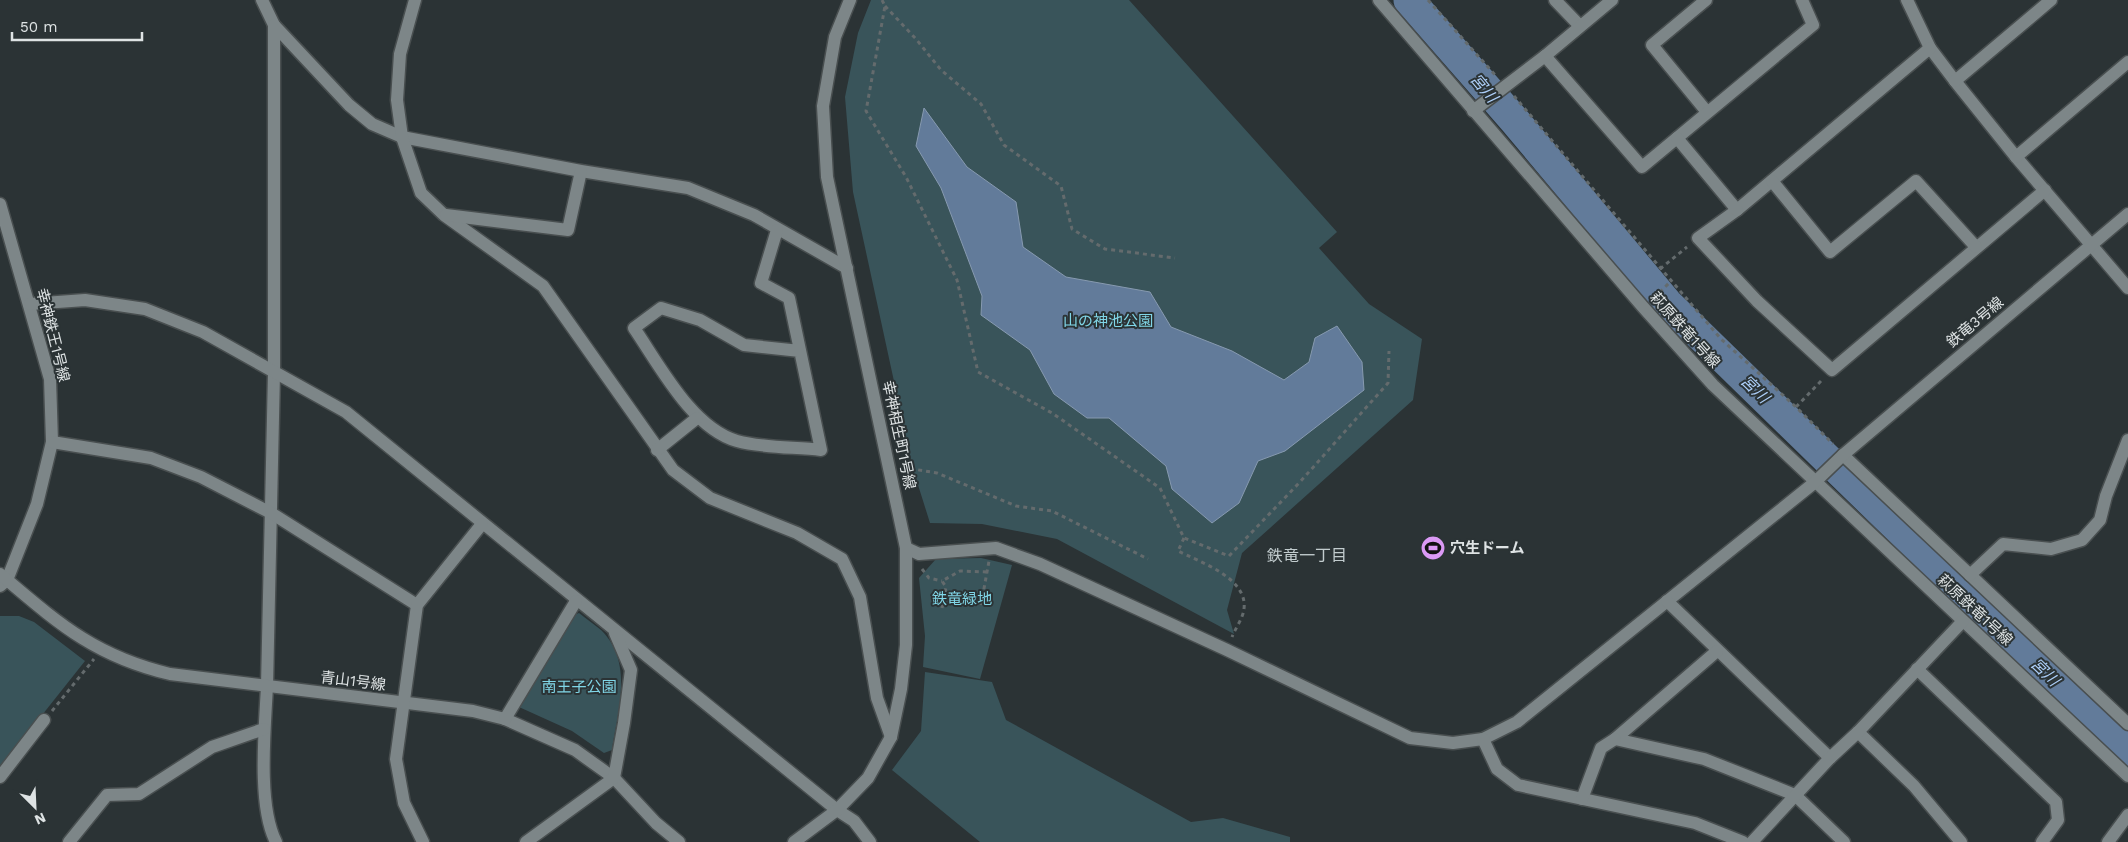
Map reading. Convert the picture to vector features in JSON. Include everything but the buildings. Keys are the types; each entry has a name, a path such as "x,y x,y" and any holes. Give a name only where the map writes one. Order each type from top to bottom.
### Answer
{"street":[{"path":"262,0 274,25 348,105 372,124 402,137 581,172 688,188 754,215 777,230 847,268"},
{"path":"414,0 400,54 397,100 402,137 421,193 444,215 543,286 657,450 673,470 710,498 796,533 842,559 860,597 877,698 891,737"},
{"name":"幸神相生町1号線","path":"794,842 837,810 868,778 891,737 901,690 906,644 906,548 827,177 823,106 835,37 850,0"},
{"name":"萩原鉄竜1号線","path":"1379,0 1476,108 1713,385 1814,483 2128,776"},
{"path":"1555,0 1579,25"},
{"path":"1476,108 1545,56 1579,25 1612,0"},
{"path":"1706,0 1652,45 1707,112"},
{"path":"1545,56 1642,167 1813,25 1802,0"},
{"path":"1907,0 1930,48 1955,81 2016,157 2128,288"},
{"path":"1955,81 2051,0"},
{"path":"274,25 274,373 268,686 264,729 266,808 270,830 276,842"},
{"path":"1930,48 1737,210 1698,238 1757,301 1832,370 2046,190"},
{"path":"2016,157 2128,62"},
{"path":"1677,138 1737,210"},
{"path":"444,215 568,230 581,172"},
{"path":"1772,181 1830,252 1916,181 1976,247"},
{"name":"幸神鉄王1号線","path":"0,204 50,378 52,442 37,504 2,580"},
{"name":"鉄竜3号線","path":"992,548 1040,564 1227,650 1410,738 1453,743 1483,739 1517,722 1814,483 1844,455 2128,214"},
{"path":"777,230 762,283 789,298 800,350 820,450 738,441 714,432 697,418 634,328 661,308 700,320 744,345 800,350"},
{"path":"30,304 85,300 145,309 203,332 274,373 286,376 346,412 576,601 837,810 854,821 870,842"},
{"path":"657,450 697,418"},
{"path":"1970,574 2003,544 2051,549 2082,540 2100,520 2128,440"},
{"path":"52,442 150,458 201,477 271,513 417,606"},
{"path":"1844,455 2128,724"},
{"path":"423,842 404,803 396,759 402,703 417,606 482,524"},
{"path":"906,548 919,554 992,548"},
{"name":"青山1号線","path":"2,580 63,627 100,651 140,667 170,674 473,712 505,718 575,750 614,778 656,823 679,842"},
{"path":"505,718 576,601"},
{"path":"1667,601 1830,758"},
{"path":"1752,842 1830,758 1858,732 1963,621"},
{"path":"526,842 614,778 624,723 630,670 614,630"},
{"path":"1582,798 1601,748 1615,739 1717,651"},
{"path":"1917,668 2056,802 2058,820 2042,842"},
{"path":"0,777 44,720"},
{"path":"69,842 107,795 139,794 212,747 264,729"},
{"path":"1858,732 1914,786 1961,842"},
{"path":"1483,739 1498,769 1518,785 1695,823 1743,842"},
{"path":"1615,739 1704,759 1795,795 1844,842"},
{"path":"2108,842 2128,815"}],"path":[{"path":"882,0 885,6 916,39 941,70 981,104 1004,145 1061,186 1072,229 1105,249 1175,258"},
{"path":"1428,0 1502,88 1721,339 1796,407 1844,455"},
{"path":"885,6 866,111 906,177 957,280 978,372 1052,413 1160,488 1184,538 1229,556 1276,508 1388,383 1389,352"},
{"path":"1660,269 1698,238"},
{"path":"1668,286 1671,281"},
{"path":"1796,407 1832,370"},
{"path":"891,478 913,469 937,473 1016,506 1052,510 1148,559"},
{"path":"1184,538 1178,551 1226,576 1242,591 1244,609 1227,650"},
{"path":"981,605 992,548"},
{"path":"919,554 920,566 929,578 942,581 960,571 987,572"},
{"path":"942,581 946,587 942,608"},
{"path":"44,720 100,651"}],"green space":[{"name":"山の神池公園","path":"871,0 1129,0 1337,232 1319,248 1369,304 1422,339 1413,400 1242,553 1227,610 1234,634 1057,539 982,524 930,523 913,469 853,192 845,97 858,33"},
{"name":"鉄竜緑地","path":"981,558 1012,565 980,679 923,667 925,636 919,578 936,559"},
{"name":"南王子公園","path":"579,613 601,630 611,643 621,672 620,703 612,750 604,753 572,731 519,707 571,616"},
{"path":"0,616 19,616 34,622 85,661 0,768"},
{"path":"925,672 992,682 1006,720 1191,822 1223,818 1290,837 1290,842 980,842 892,770 921,731"}],"water":[{"path":"924,108 967,167 1016,202 1023,247 1066,277 1150,292 1171,327 1232,351 1284,380 1309,362 1315,338 1337,326 1362,362 1364,390 1285,451 1258,461 1239,503 1212,523 1172,489 1166,466 1109,418 1087,418 1054,394 1030,350 981,315 982,296 941,188 916,146"}],"waterway":[{"name":"宮川","path":"1409,0 1515,121 1667,303 2128,752"}],"place":[{"name":"穴生ドーム","path":"1433,548"}],"district":[{"name":"鉄竜一丁目","path":"1307,555"}]}
